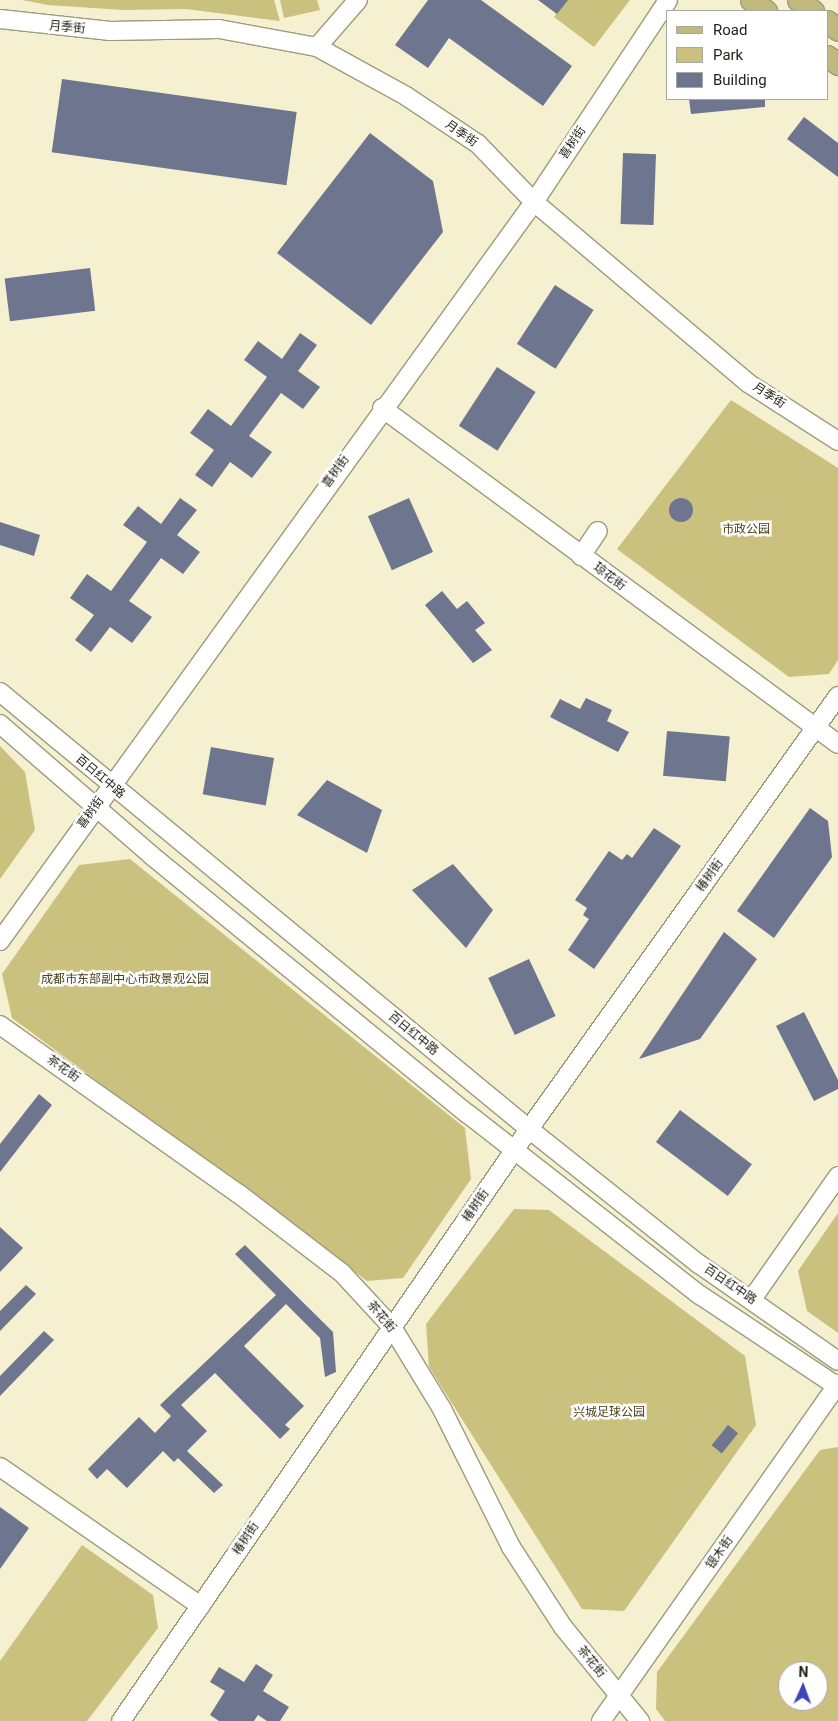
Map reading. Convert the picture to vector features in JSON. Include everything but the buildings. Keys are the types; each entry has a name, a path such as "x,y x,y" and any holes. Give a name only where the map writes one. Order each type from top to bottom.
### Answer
{"main road":[{"path":"751,0 765,10"},
{"path":"798,0 812,10"},
{"path":"828,22 838,30"}],"street":[{"path":"317,48 358,0"},
{"name":"喜树街","path":"0,940 382,408 534,202 668,0"},
{"name":"月季街","path":"0,18 110,32 219,29 317,48 406,96 478,144 534,202 748,383 838,441"},
{"name":"琼花街","path":"382,408 814,729 838,744"},
{"path":"581,556 598,531"},
{"name":"百日红中路","path":"0,692 111,786 529,1129 699,1264 838,1361"},
{"name":"椿树街","path":"120,1721 529,1129 838,696"},
{"name":"百日红中路","path":"0,724 95,808 515,1150 700,1295 838,1386"},
{"name":"茶花街","path":"0,1025 238,1194 335,1267 392,1327 442,1409 511,1547 563,1627 640,1721"},
{"path":"752,1300 838,1176"},
{"name":"银木街","path":"601,1721 838,1386"},
{"path":"0,1467 201,1606"}],"green space":[{"path":"22,0 274,0 280,21 186,9 123,10 48,5"},
{"path":"280,0 317,0 320,10 284,18"},
{"path":"567,0 630,0 594,47 554,17"},
{"name":"市政公园","path":"731,400 838,468 838,660 829,674 789,677 617,549"},
{"path":"0,746 25,772 35,830 0,879"},
{"name":"成都市东部副中心市政景观公园","path":"130,859 465,1128 471,1179 403,1278 367,1281 12,1018 2,974 79,865"},
{"name":"兴城足球公园","path":"514,1209 549,1210 745,1356 756,1425 624,1611 582,1609 429,1367 426,1324"},
{"path":"838,1213 838,1333 807,1311 798,1271"},
{"path":"838,1447 838,1721 665,1721 656,1709 657,1672 820,1450"},
{"path":"82,1545 153,1595 158,1628 87,1721 0,1721 0,1661"}]}
